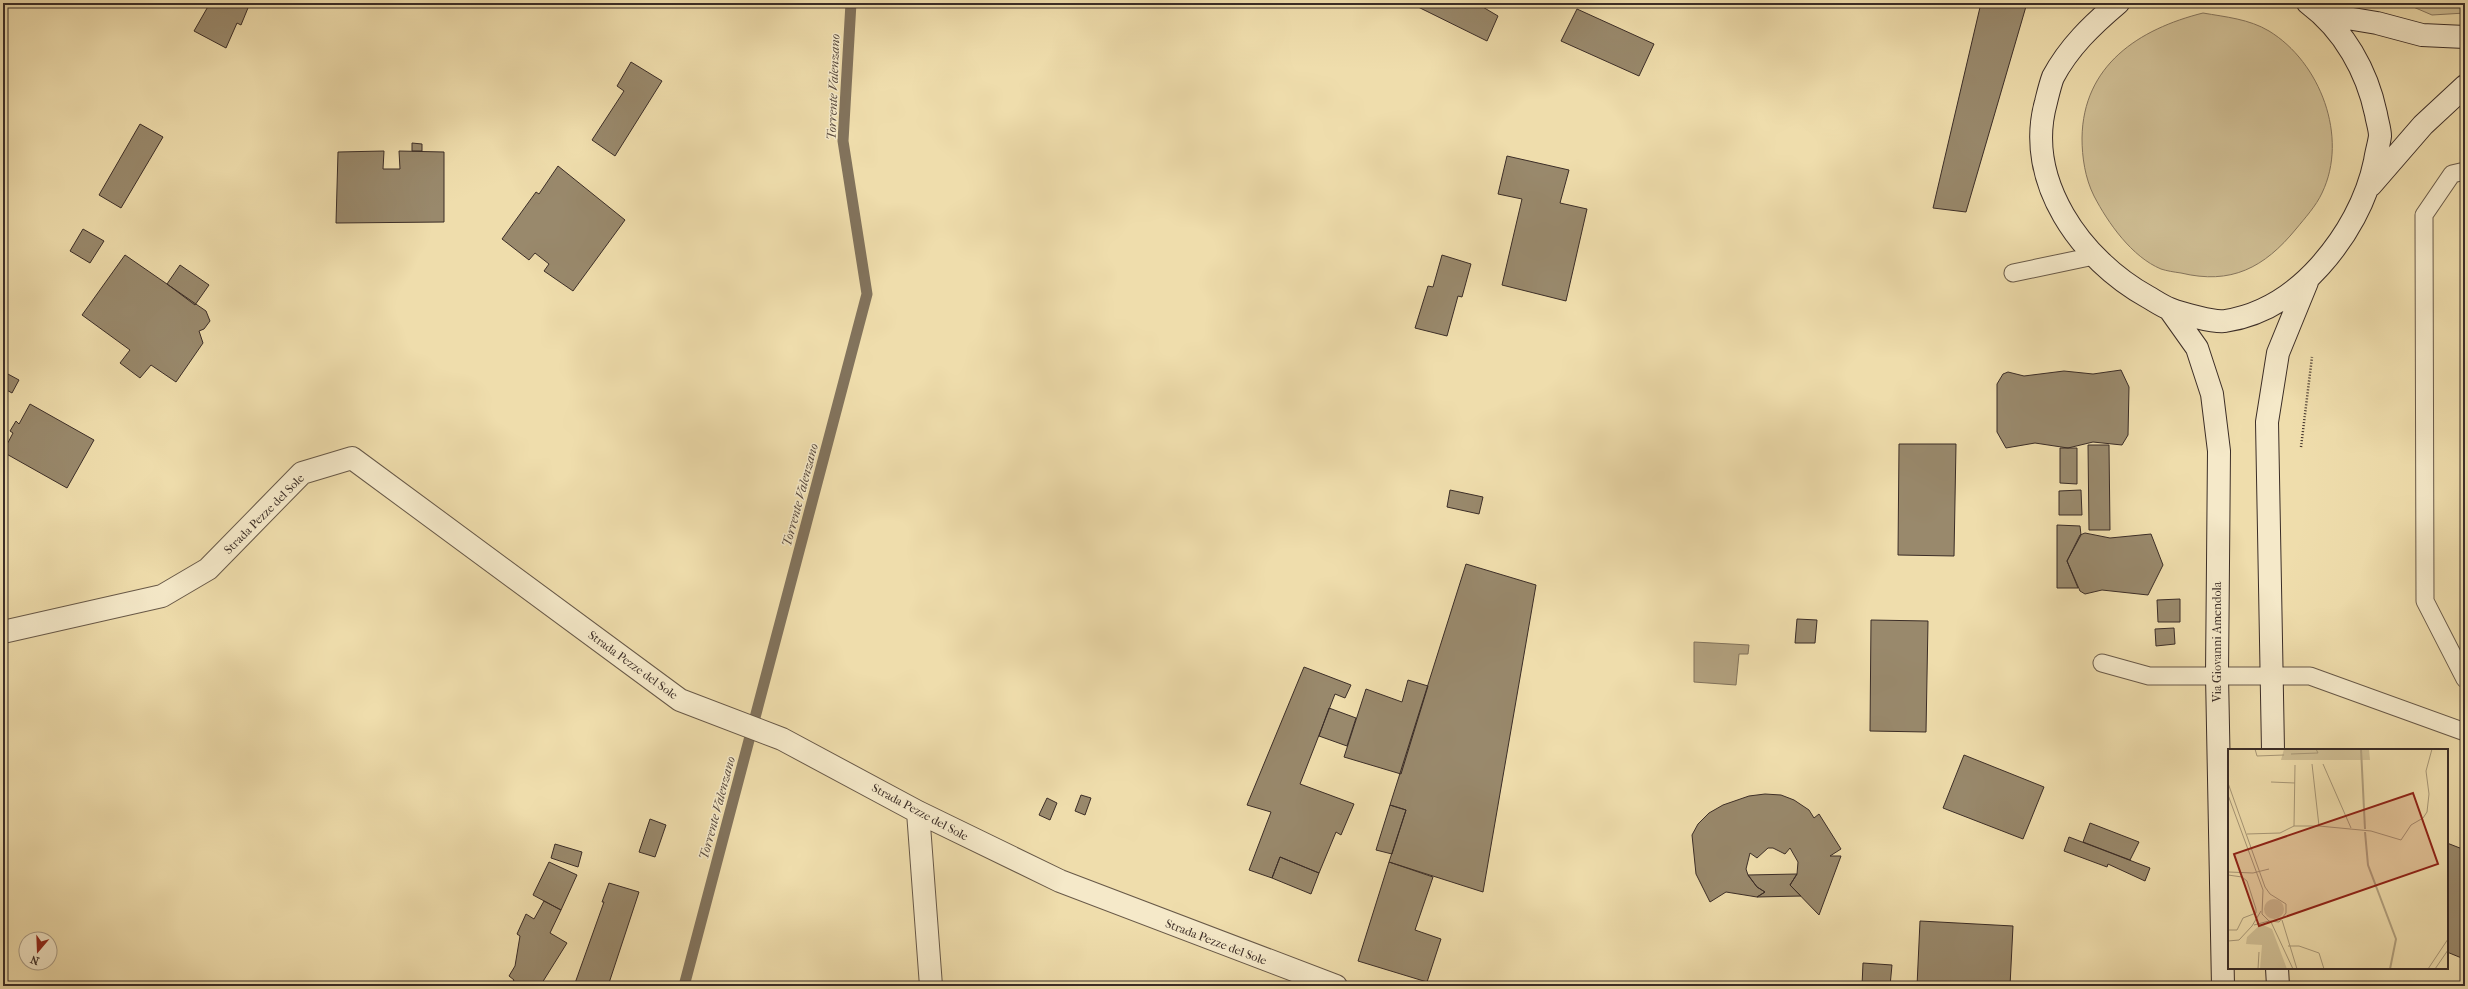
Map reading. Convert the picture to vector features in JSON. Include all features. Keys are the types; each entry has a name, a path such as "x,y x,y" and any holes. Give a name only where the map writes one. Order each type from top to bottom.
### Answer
{"main road":[{"name":"Via Giovanni Amendola","path":"2118,3 2071,48 2052,79 2042,115 2041,155 2052,192 2071,229 2094,256 2125,284 2170,310 2223,322 2273,307 2307,280 2330,255 2352,220 2370,186 2380,135 2371,90 2350,49 2316,9"},
{"path":"2316,9 2422,35 2465,37"},
{"path":"2370,186 2423,125 2465,86"},
{"name":"Via Giovanni Amendola","path":"2273,749 2267,422 2278,353 2307,280"},
{"name":"Via Giovanni Amendola","path":"2170,310 2197,348 2212,394 2220,451 2216,675 2223,986"},
{"name":"Strada Pezze del Sole","path":"3,632 162,596 208,569 302,473 352,458 680,700 776,737 918,812 1060,881 1301,981 1336,986"},
{"path":"918,812 931,986"},
{"path":"2277,969 2278,986"}],"lane":[{"path":"2465,171 2452,174 2424,215 2425,600 2465,679"},
{"path":"2014,273 2094,256"},
{"path":"2102,663 2149,676 2310,676 2465,732"}],"path":[{"path":"2300,451 2313,350"}],"shaded area":[{"path":"2404,3 2465,3 2465,13 2432,15"},
{"path":"2203,13 2237,19 2261,27 2269,31 2287,45 2303,62 2315,81 2325,103 2331,125 2332,148 2330,171 2320,198 2314,207 2284,243 2272,254 2245,270 2231,275 2216,277 2199,276 2161,269 2150,264 2131,248 2106,217 2094,196 2086,175 2082,145 2085,112 2092,90 2104,71 2119,54 2137,40 2157,29 2179,20"},
{"path":"1694,642 1749,645 1748,654 1739,654 1736,685 1694,682"}],"building":[{"path":"210,3 250,3 241,25 237,23 226,48 194,31"},
{"path":"1410,3 1476,3 1498,16 1487,41"},
{"path":"1981,3 2027,3 1966,212 1933,208"},
{"path":"1577,9 1654,44 1639,76 1561,41"},
{"path":"631,62 662,81 615,156 592,140 624,91 617,86"},
{"path":"140,124 163,137 121,208 99,195"},
{"path":"412,143 422,144 422,151 412,151"},
{"path":"384,151 383,169 400,169 399,151 444,152 444,222 336,223 338,152"},
{"path":"1507,156 1569,170 1560,203 1587,209 1566,301 1502,285 1522,199 1498,194"},
{"path":"558,166 625,220 573,291 544,271 549,264 535,253 529,260 502,239 536,192 539,194"},
{"path":"83,229 104,241 90,263 70,251"},
{"path":"125,255 206,311 210,321 204,329 199,331 203,343 176,382 151,365 140,378 120,363 130,350 82,315"},
{"path":"1442,255 1471,264 1462,297 1458,296 1447,336 1415,328 1428,286 1433,287"},
{"path":"180,265 209,285 195,305 167,284"},
{"path":"2121,370 2129,387 2128,435 2122,445 2093,442 2068,448 2035,443 2006,448 1997,432 1997,384 2003,374 2008,372 2024,376 2064,371 2093,374"},
{"path":"6,373 19,380 12,393 3,388 3,379"},
{"path":"30,404 94,440 67,488 3,452 13,433 10,431 16,421 19,424"},
{"path":"1899,444 1956,444 1954,556 1898,555"},
{"path":"2088,445 2109,445 2110,530 2089,530"},
{"path":"2060,448 2077,448 2077,484 2060,483"},
{"path":"1450,490 1483,497 1479,514 1447,507"},
{"path":"2081,490 2082,515 2059,515 2059,491"},
{"path":"2057,525 2080,526 2081,535 2067,561 2078,588 2057,588"},
{"path":"2085,533 2110,538 2151,534 2163,565 2148,595 2102,590 2085,594 2080,591 2067,561 2080,535"},
{"path":"1466,564 1536,585 1483,892 1389,862 1406,810 1390,805"},
{"path":"2180,599 2180,622 2158,622 2157,600"},
{"path":"1797,619 1817,620 1815,643 1795,643"},
{"path":"1871,620 1928,621 1926,732 1870,731"},
{"path":"2174,628 2175,644 2156,646 2155,629"},
{"path":"1304,667 1351,685 1345,698 1335,694 1300,784 1354,804 1341,835 1336,832 1319,873 1280,857 1272,878 1249,870 1271,812 1247,805"},
{"path":"1408,680 1428,686 1401,774 1344,757 1366,689 1402,702"},
{"path":"1329,708 1356,718 1347,746 1319,736"},
{"path":"1964,755 2044,787 2023,839 1943,808"},
{"path":"1765,794 1781,795 1794,800 1809,810 1814,818 1819,814 1841,849 1830,856 1841,856 1819,915 1790,885 1797,874 1798,862 1790,848 1785,854 1773,848 1768,848 1757,858 1750,853 1746,869 1748,875 1757,887 1765,892 1757,897 1726,892 1710,902 1696,874 1692,835 1698,824 1709,813 1723,805 1749,796"},
{"path":"1081,795 1091,798 1085,815 1075,811"},
{"path":"1047,798 1057,803 1050,820 1039,815"},
{"path":"1390,805 1406,810 1392,854 1376,850"},
{"path":"650,819 666,825 655,857 639,852"},
{"path":"2090,823 2139,842 2130,860 2083,842"},
{"path":"2069,837 2150,868 2145,881 2108,864 2107,867 2064,851"},
{"path":"2448,843 2465,850 2465,921 2462,929 2465,930 2464,959 2448,952"},
{"path":"555,844 582,852 578,867 551,858"},
{"path":"1280,857 1319,873 1311,894 1272,878"},
{"path":"549,862 577,875 561,910 533,895"},
{"path":"1389,862 1433,877 1415,930 1441,939 1427,982 1358,961"},
{"path":"1797,874 1790,885 1801,896 1757,897 1765,892 1757,887 1748,875"},
{"path":"609,883 639,892 608,986 574,986 604,902 602,902"},
{"path":"544,901 561,910 550,933 567,943 542,983 549,986 510,986 514,980 509,976 515,966 520,936 517,934 526,914 534,919"},
{"path":"1920,921 2013,926 2010,986 1917,986"},
{"path":"1863,963 1892,965 1890,986 1862,986"}],"waterway":[{"name":"Torrente Valenzano","path":"684,986 867,294 843,141 851,3"}]}
